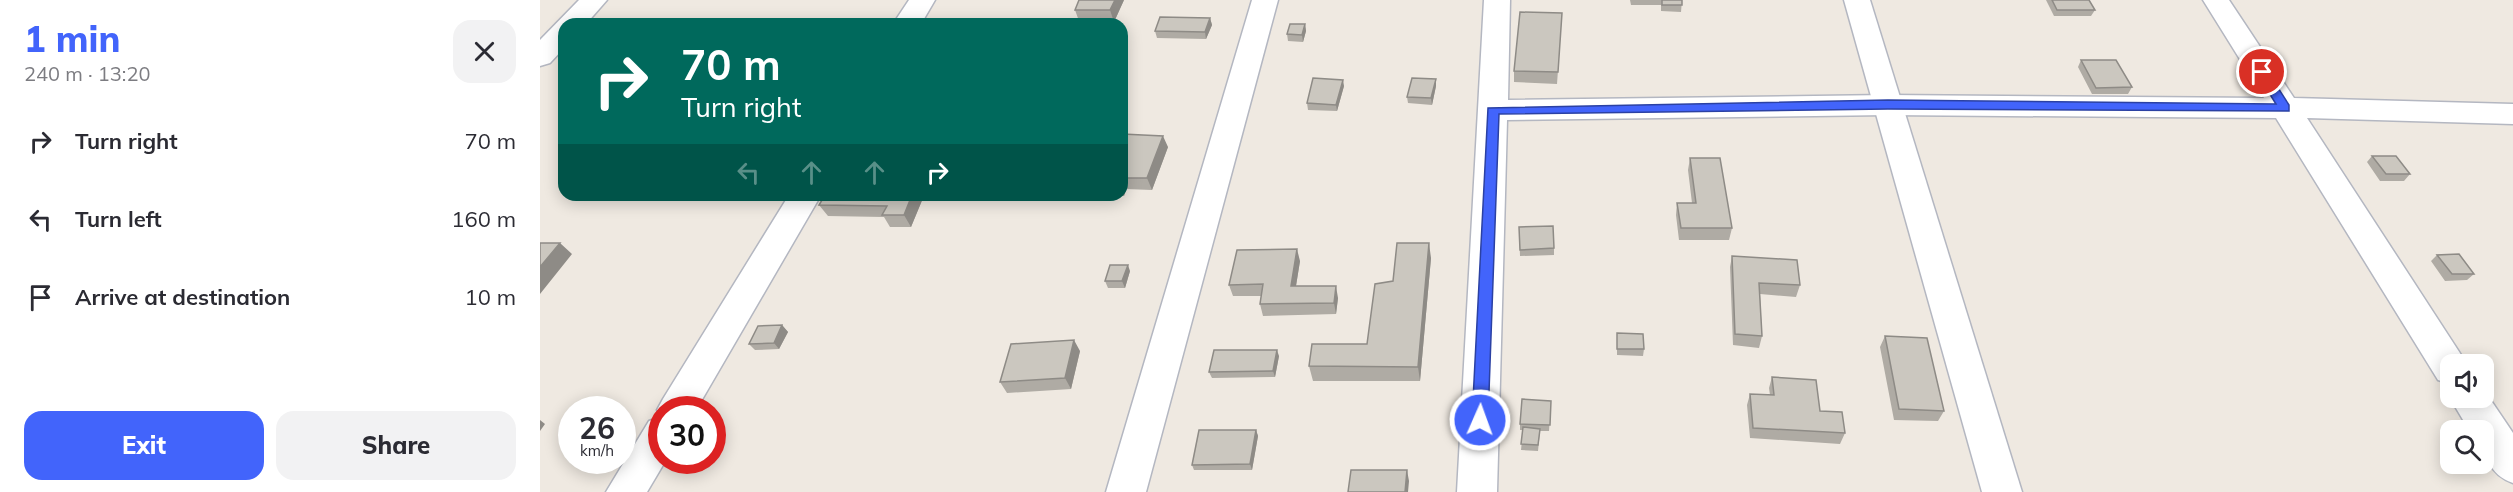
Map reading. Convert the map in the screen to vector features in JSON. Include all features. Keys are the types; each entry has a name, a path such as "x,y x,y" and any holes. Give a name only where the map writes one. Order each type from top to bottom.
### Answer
{"street":[{"path":"577,18 594,0"},
{"path":"912,18 922,0"},
{"path":"1126,492 1265,0"},
{"path":"1477,492 1497,0"},
{"path":"1857,0 2002,492"},
{"path":"2216,0 2441,354"},
{"path":"540,57 558,38"},
{"path":"1493,110 1888,105 2285,108 2513,114"},
{"path":"684,396 801,201"},
{"path":"2475,408 2513,466"},
{"path":"626,492 648,456"}],"building":[{"path":"1079,0 1115,0 1110,10 1075,10"},
{"path":"1662,0 1682,0 1682,5 1662,5"},
{"path":"2052,0 2089,0 2095,10 2057,10"},
{"path":"1520,12 1562,13 1558,72 1514,71"},
{"path":"1160,17 1210,18 1205,32 1155,31"},
{"path":"1290,24 1305,24 1302,35 1287,34"},
{"path":"2081,60 2116,60 2132,87 2096,88"},
{"path":"1313,78 1343,80 1336,105 1307,103"},
{"path":"1412,78 1436,79 1431,98 1407,97"},
{"path":"1128,134 1163,136 1147,178 1128,178"},
{"path":"2372,156 2396,156 2410,174 2386,174"},
{"path":"1690,158 1720,158 1732,228 1681,228 1677,203 1696,203"},
{"path":"821,201 910,201 904,215 882,215 887,206 819,205"},
{"path":"1553,226 1554,248 1520,250 1519,227"},
{"path":"540,243 560,243 540,267"},
{"path":"1397,243 1429,243 1418,367 1309,366 1312,344 1367,344 1375,284 1393,281"},
{"path":"1297,249 1291,286 1336,286 1334,303 1260,304 1263,284 1229,285 1237,250"},
{"path":"2459,254 2474,274 2452,274 2437,255"},
{"path":"1732,256 1797,260 1800,285 1759,283 1762,336 1735,334"},
{"path":"1110,265 1128,265 1122,281 1105,281"},
{"path":"782,325 774,343 749,344 758,326"},
{"path":"1617,333 1643,334 1644,349 1617,349"},
{"path":"1885,336 1927,338 1944,411 1899,409"},
{"path":"1074,340 1065,378 1000,382 1011,344"},
{"path":"1214,350 1277,350 1273,371 1209,372"},
{"path":"1772,377 1816,380 1820,411 1842,412 1845,433 1753,428 1750,394 1774,395"},
{"path":"1522,399 1551,401 1550,425 1520,424"},
{"path":"1523,427 1540,429 1538,445 1521,444"},
{"path":"1199,430 1256,430 1250,464 1192,465"},
{"path":"1351,470 1407,470 1405,492 1348,492"}],"route":[{"path":"1480,420 1493,110 1888,105 2285,108 2262,72"}]}
